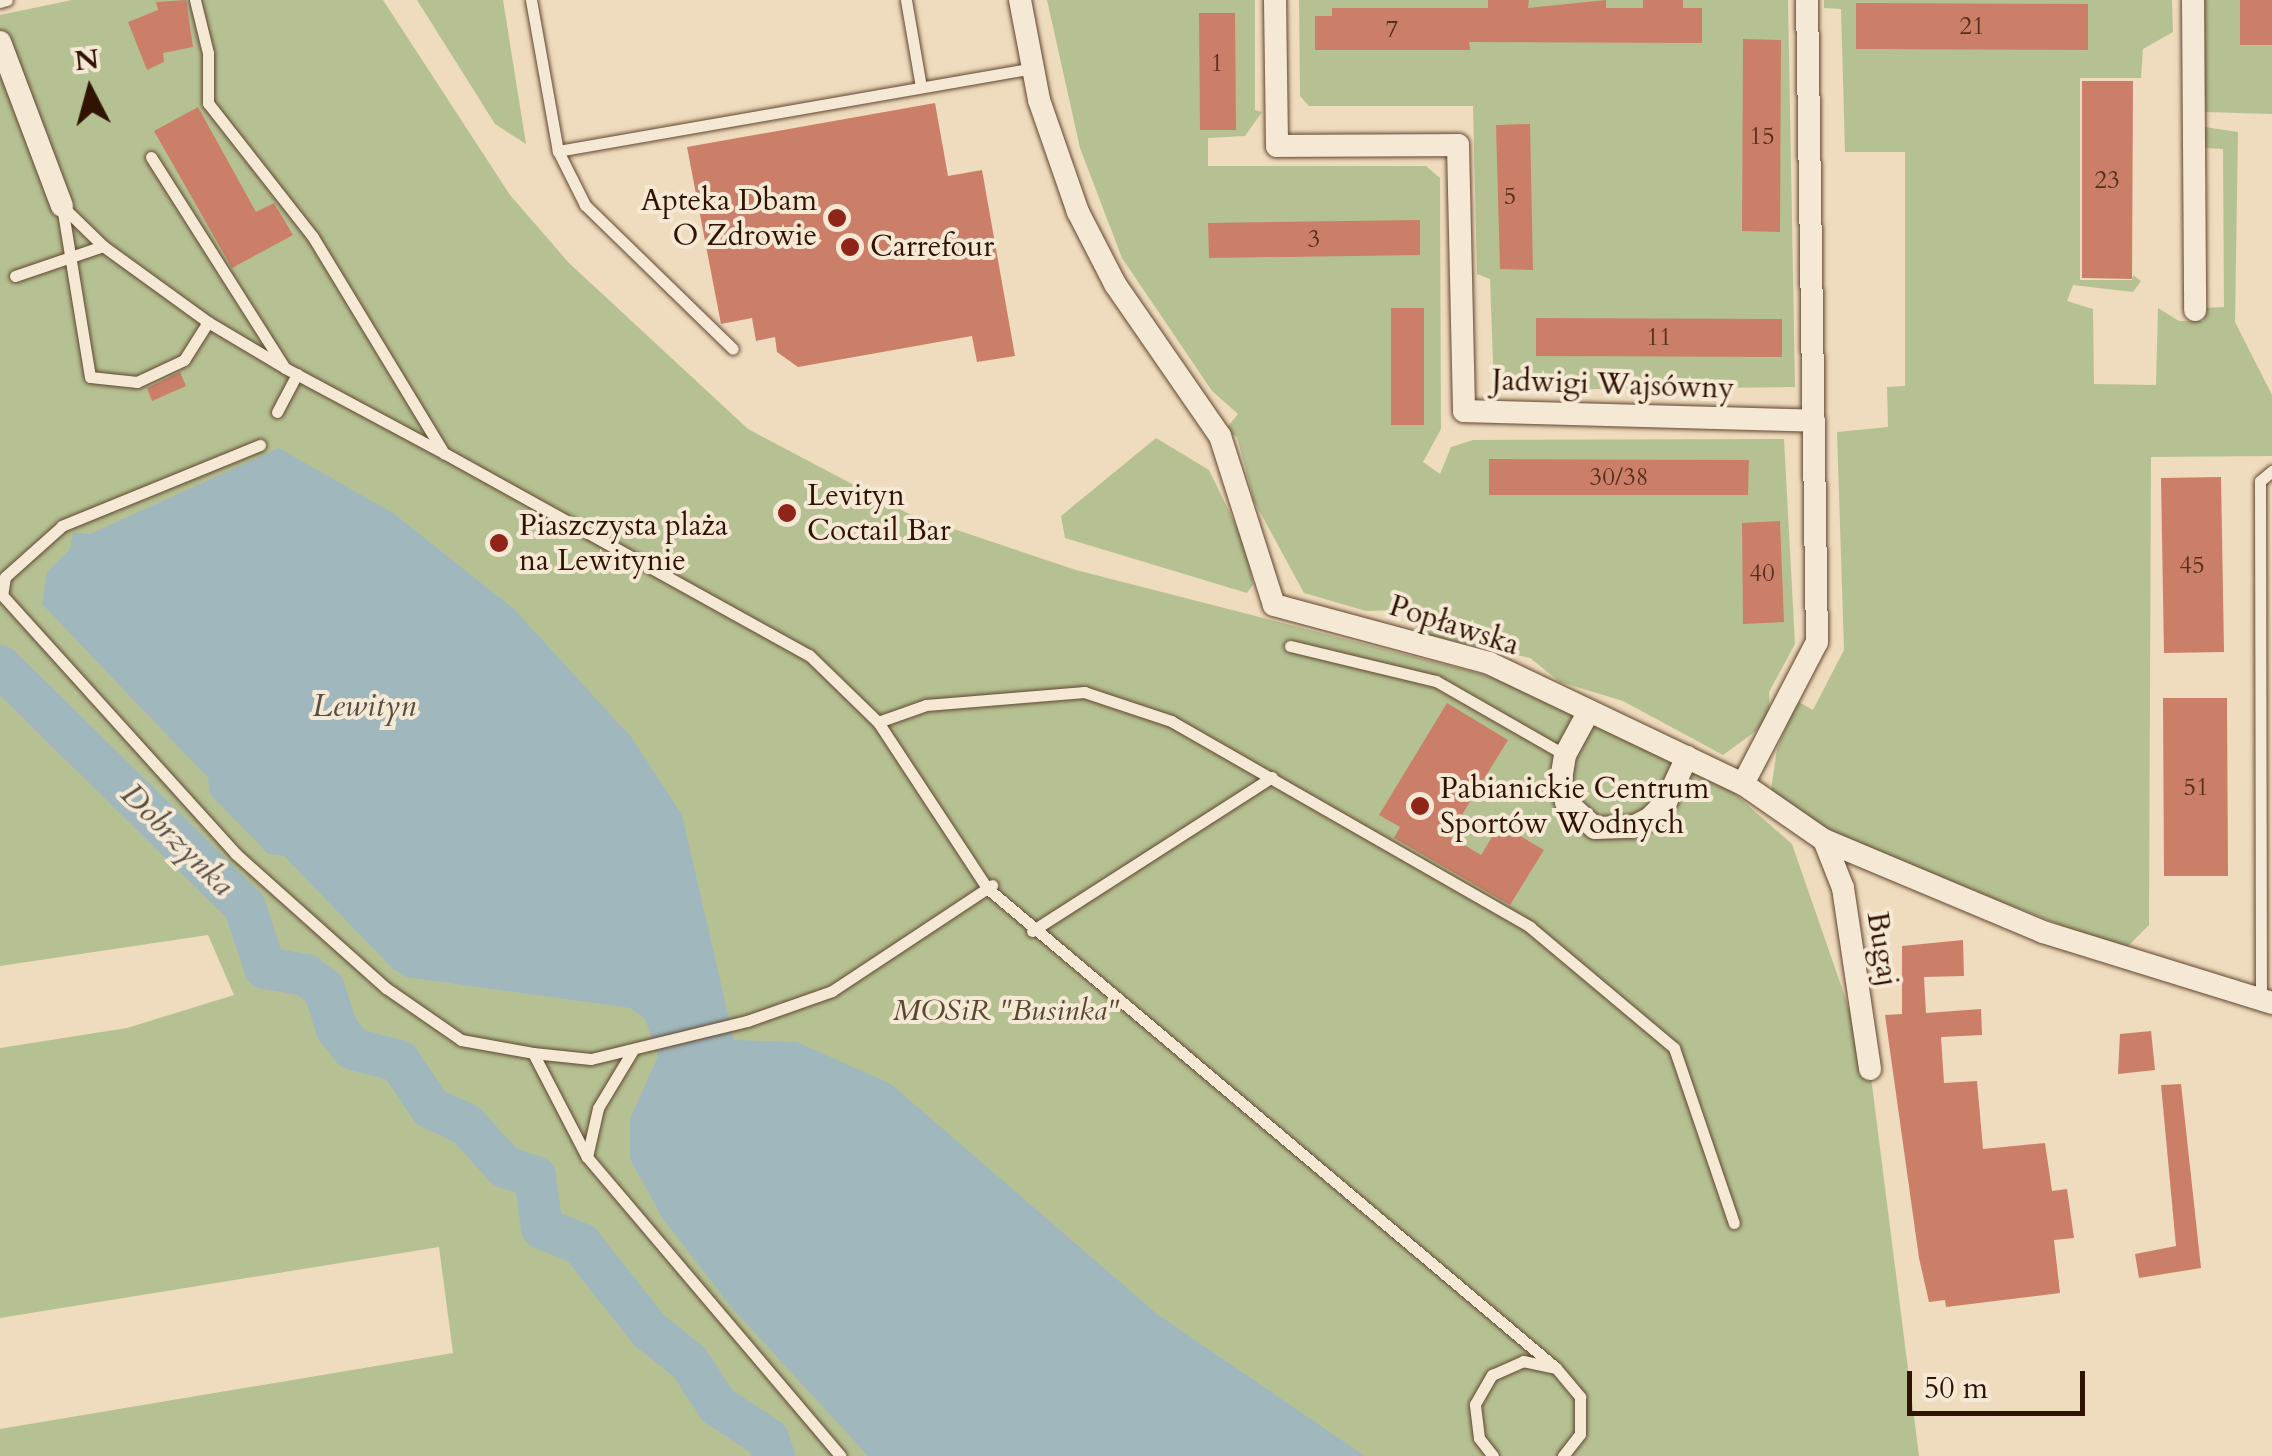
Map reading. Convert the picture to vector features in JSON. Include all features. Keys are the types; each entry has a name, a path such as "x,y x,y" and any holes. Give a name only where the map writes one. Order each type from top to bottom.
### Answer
{"street":[{"name":"Popławska","path":"1020,0 1032,68 1085,226 1115,284 1220,436 1274,605 1488,664 1743,784 1824,840 2043,932 2266,1001"},
{"name":"Jadwigi Wajsówny","path":"1274,0 1276,146 1458,145 1464,410 1814,421"},
{"path":"1743,784 1817,642 1807,0"},
{"path":"2193,0 2196,310"},
{"path":"0,42 62,206"},
{"path":"1589,711 1565,754 1566,802 1595,828 1615,830 1649,819 1666,802 1688,757"},
{"name":"Bugaj","path":"1824,840 1843,888 1870,1069"}],"lane":[{"path":"194,0 208,53 208,103 314,237 444,453"},
{"path":"531,0 558,150 585,205 732,349"},
{"path":"906,0 921,87"},
{"path":"558,150 1032,68"},
{"path":"151,157 291,371"},
{"path":"62,206 103,246 208,322 291,371 758,622 809,655 878,722 990,886 1032,931 1570,1380 1583,1415 1580,1434 1563,1456"},
{"path":"62,206 90,377 96,382 137,382 184,360 208,322"},
{"path":"14,276 103,246"},
{"path":"277,412 291,371"},
{"path":"260,445 62,526 5,577 2,595 236,854 386,988 461,1040 591,1059 747,1021 832,991 990,886"},
{"path":"2266,1001 2266,696 2260,481 2272,471"},
{"path":"1290,646 1436,681 1565,754"},
{"path":"878,722 926,705 1084,692 1171,721 1530,927 1674,1048 1734,1223"},
{"path":"1032,931 1272,778"},
{"path":"587,1157 598,1108 633,1050"},
{"path":"534,1053 587,1157 842,1456"},
{"path":"1493,1456 1474,1421 1481,1388 1506,1366 1523,1361 1556,1368"}],"green space":[{"name":"MOSiR \"Businka\"","path":"72,0 383,0 510,195 569,263 748,429 909,514 1076,570 1489,676 1711,773 1792,844 1870,1069 1919,1456 0,1456 0,1429 453,1353 439,1247 0,1318 0,1048 127,1028 234,995 208,935 0,966 0,15"},
{"path":"417,0 503,0 526,144 495,124"},
{"path":"1047,0 1255,0 1255,110 1262,112 1245,136 1208,138 1208,166 1426,166 1440,178 1441,429 1423,462 1440,474 1451,447 1473,440 1784,439 1795,644 1769,692 1770,714 1756,731 1723,755 1623,701 1560,682 1530,658 1422,634 1402,610 1366,611 1304,593 1254,501 1237,437 1225,430 1238,414 1212,391 1122,258 1080,148"},
{"path":"1299,0 1788,0 1795,387 1494,390 1490,279 1477,274 1473,106 1309,106 1300,96"},
{"path":"1824,0 2172,0 2173,32 2143,49 2141,78 2080,78 2080,280 2132,280 2133,275 2141,281 2133,292 2073,285 2067,301 2093,309 2094,384 2156,385 2158,308 2179,321 2204,321 2205,308 2224,307 2223,149 2205,148 2205,127 2238,132 2235,322 2272,395 2272,456 2151,457 2149,925 2124,950 1835,836 1771,790 1777,749 1797,701 1813,710 1844,650 1837,432 1888,427 1887,387 1905,386 1905,152 1845,152 1841,9 1824,8"},
{"path":"2205,0 2272,0 2272,114 2205,112"},
{"path":"1156,438 1209,470 1246,546 1253,585 1247,593 1065,538 1061,516"}],"water":[{"name":"Lewityn","path":"279,448 393,513 514,609 632,738 682,815 734,1040 797,1042 891,1084 1157,1314 1365,1456 868,1456 732,1308 663,1219 630,1159 630,1119 658,1056 645,1019 630,1008 406,977 393,969 284,856 268,854 210,794 208,778 42,604 47,572 70,549 73,533 90,534"}],"building":[{"path":"186,0 193,47 163,53 164,62 147,70 128,22 158,10 156,2"},
{"path":"1488,0 1529,0 1528,8 1606,0 1606,8 1643,8 1643,0 1683,0 1683,8 1702,8 1702,43 1469,42 1470,50 1315,50 1315,16 1332,16 1332,8 1488,8"},
{"path":"2240,0 2272,0 2272,45 2240,45"},
{"path":"1856,3 2088,4 2088,50 1856,49"},
{"path":"1199,13 1235,13 1236,130 1200,130"},
{"path":"1743,39 1781,40 1780,232 1742,231"},
{"path":"2082,81 2133,81 2132,279 2082,278"},
{"name":"Carrefour","path":"935,103 948,176 982,170 1015,356 977,362 972,336 798,367 777,352 775,337 756,341 752,318 721,324 687,147"},
{"path":"198,107 256,212 274,203 293,235 232,268 154,131"},
{"path":"1530,124 1533,270 1500,269 1496,125"},
{"path":"1420,220 1420,255 1209,258 1208,223"},
{"path":"1391,308 1424,308 1424,425 1391,425"},
{"path":"1536,318 1782,319 1782,357 1536,356"},
{"path":"180,372 186,386 152,401 147,388"},
{"path":"1489,459 1749,460 1748,495 1489,495"},
{"path":"2221,477 2224,652 2164,653 2161,478"},
{"path":"1780,521 1784,622 1743,624 1742,523"},
{"path":"2163,698 2227,698 2228,876 2164,876"},
{"name":"Pabianickie Centrum Sportów Wodnych","path":"1447,703 1508,740 1449,836 1481,855 1500,824 1544,850 1510,905 1394,838 1400,827 1379,815"},
{"path":"1963,940 1964,976 1924,977 1926,1013 1981,1009 1982,1035 1941,1037 1944,1083 1977,1081 1983,1149 2045,1143 2052,1191 2067,1189 2074,1238 2054,1240 2060,1293 1946,1307 1945,1300 1929,1302 1919,1258 1885,1015 1902,1014 1902,946"},
{"path":"2151,1031 2155,1070 2118,1074 2120,1034"},
{"path":"2181,1084 2201,1268 2139,1278 2135,1254 2176,1246 2161,1085"}],"waterway":[{"name":"Dobrzynka","path":"0,666 245,907 265,968 306,975 324,989 337,1029 353,1049 399,1061 431,1108 467,1125 505,1167 535,1177 542,1228 581,1244 649,1330 689,1362 718,1406 768,1439 774,1456"}],"place":[{"name":"Apteka Dbam O Zdrowie","path":"837,218"},
{"name":"Carrefour","path":"850,247"},
{"name":"Levityn Coctail Bar","path":"787,513"},
{"name":"Piaszczysta plaża na Lewitynie","path":"499,543"},
{"name":"Pabianickie Centrum Sportów Wodnych","path":"1420,806"}]}
